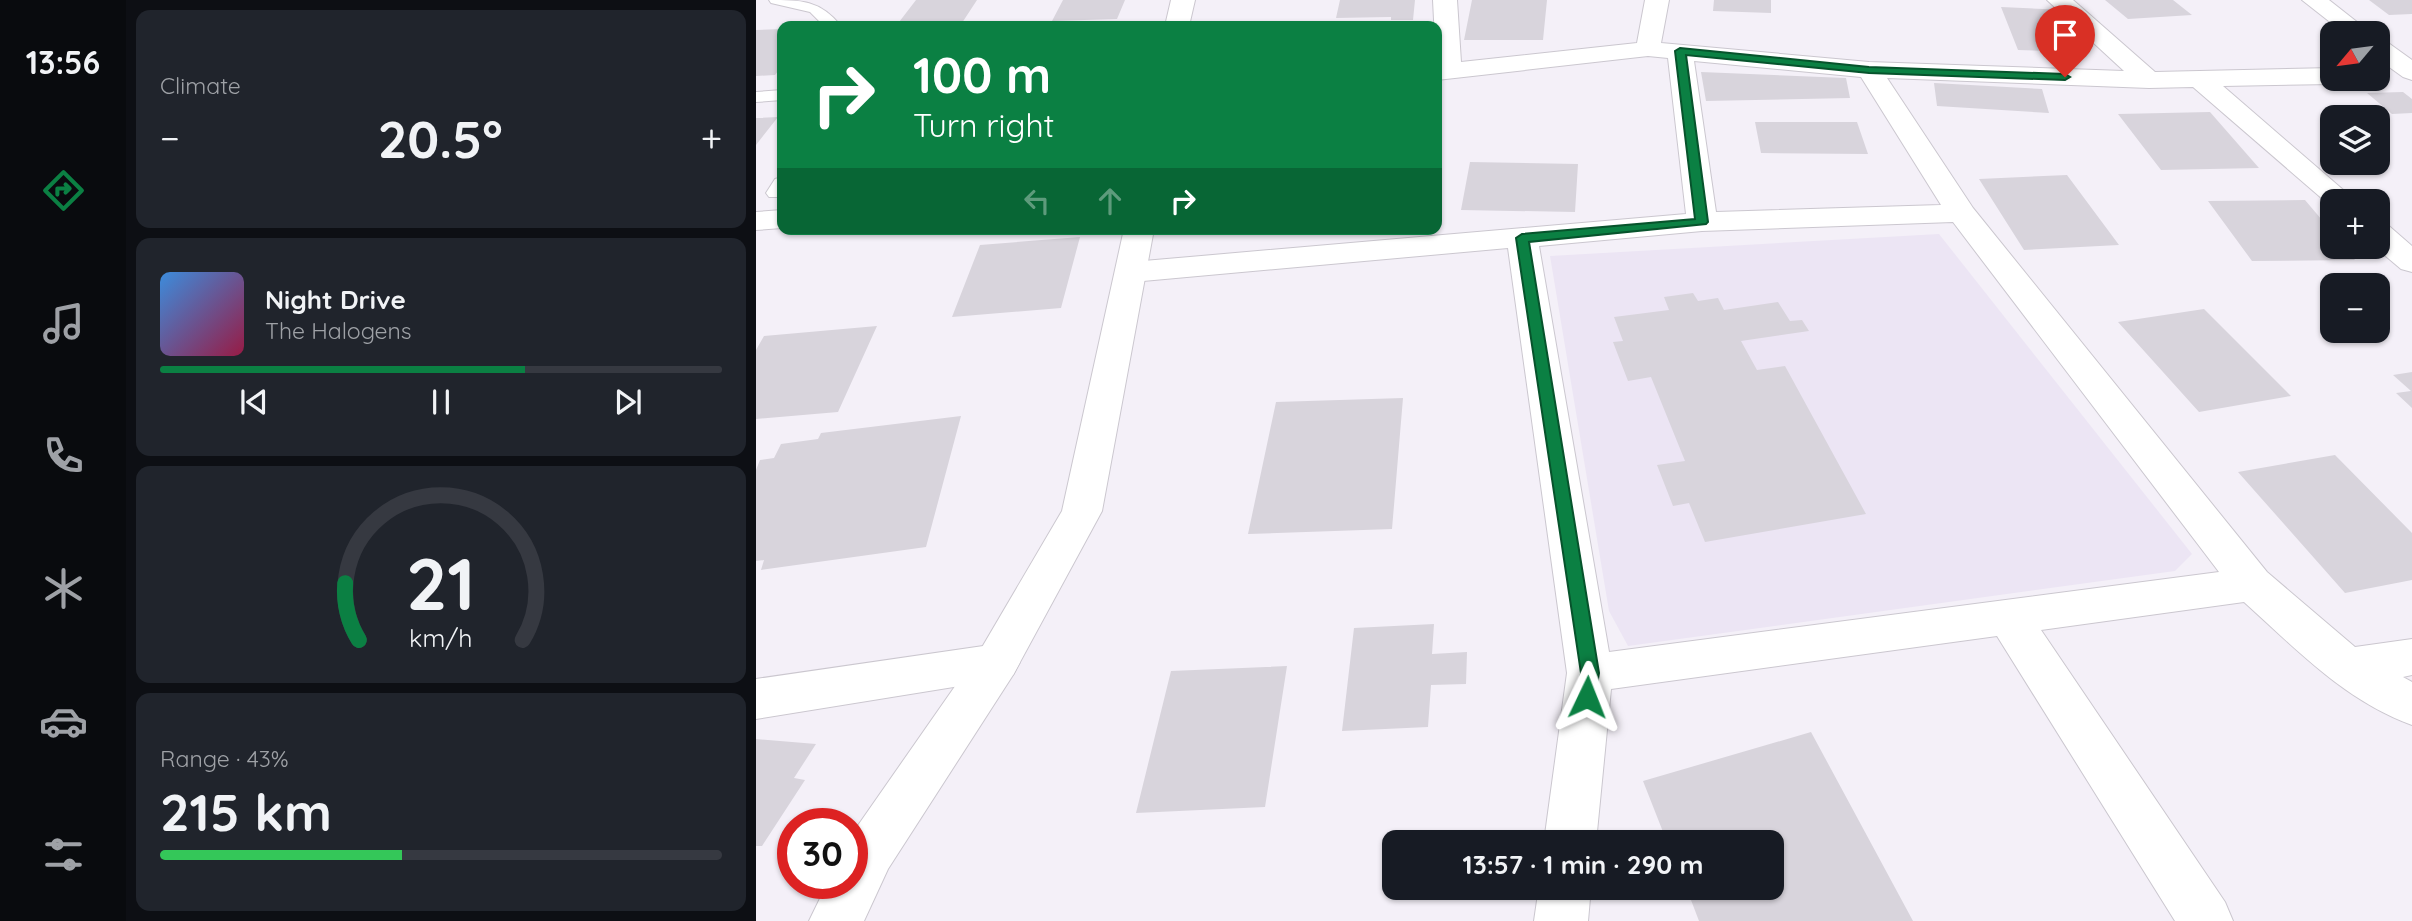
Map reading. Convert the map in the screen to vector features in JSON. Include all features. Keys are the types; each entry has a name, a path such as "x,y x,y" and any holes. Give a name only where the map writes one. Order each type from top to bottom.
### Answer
{"street":[{"path":"1178,21 1183,0"},
{"path":"1445,0 1443,72 1648,49 1869,70 2149,80 2320,76"},
{"path":"1648,49 1657,0"},
{"path":"2059,0 2149,80"},
{"path":"2314,0 2343,21"},
{"path":"1680,51 1702,222"},
{"path":"2390,56 2412,73"},
{"path":"1869,70 1961,213 2252,584 2347,667 2412,705"},
{"path":"2390,74 2412,73"},
{"path":"2199,79 2327,189"},
{"path":"756,221 777,201"},
{"path":"1132,272 1702,222 1961,213"},
{"path":"836,921 870,852 997,662 1082,511 1138,235"},
{"path":"1522,238 1590,673 1571,830"},
{"path":"2390,243 2412,262"},
{"path":"1590,673 2252,584"},
{"path":"2009,617 2206,921"},
{"path":"2347,667 2412,657"},
{"path":"756,699 997,662"},
{"path":"1561,921 1563,900"}],"lane":[{"path":"777,0 816,9 828,21"},
{"path":"756,97 777,95"}],"shaded area":[{"path":"1939,234 2192,554 2175,571 1628,646 1609,611 1550,256"}],"building":[{"path":"916,0 977,0 963,21 900,21"},
{"path":"1063,0 1125,0 1117,19 1052,21"},
{"path":"1340,0 1415,0 1413,20 1391,20 1391,17 1336,18"},
{"path":"1472,0 1547,0 1543,40 1464,40"},
{"path":"1714,0 1771,0 1771,13 1713,11"},
{"path":"2105,0 2173,0 2192,15 2128,19"},
{"path":"2369,0 2412,0 2412,14 2389,15"},
{"path":"2001,7 2065,10 2088,52 2018,50"},
{"path":"777,29 775,75 756,76 756,30"},
{"path":"1701,72 1846,78 1850,98 1706,101"},
{"path":"1934,83 2042,89 2049,113 1937,106"},
{"path":"2403,92 2412,99 2412,113 2392,114 2390,105 2381,105 2367,93"},
{"path":"2210,112 2259,168 2161,170 2118,114"},
{"path":"777,117 756,145 756,118"},
{"path":"1755,122 1857,122 1868,154 1761,153"},
{"path":"1470,162 1578,164 1575,212 1461,210"},
{"path":"2067,175 2119,245 2024,250 1979,179"},
{"path":"2305,200 2320,218 2320,259 2355,260 2252,261 2208,201"},
{"path":"1080,237 1061,308 952,317 980,245"},
{"path":"1693,293 1698,301 1718,298 1724,310 1778,302 1790,321 1802,320 1809,331 1741,341 1757,370 1785,366 1866,514 1705,542 1689,503 1673,506 1657,465 1685,461 1651,377 1628,381 1613,342 1623,341 1614,317 1669,310 1664,297"},
{"path":"2204,309 2291,396 2199,412 2118,322"},
{"path":"877,326 838,412 756,419 756,350 764,336"},
{"path":"2412,372 2412,408 2396,393 2411,391 2393,375"},
{"path":"1403,398 1392,529 1248,534 1276,402"},
{"path":"961,416 926,547 761,570 764,560 756,561 756,470 760,460 774,458 781,444 818,439 821,433"},
{"path":"2335,455 2412,533 2412,580 2345,593 2238,472"},
{"path":"1434,624 1432,654 1467,652 1466,684 1431,685 1428,727 1342,731 1354,628"},
{"path":"1287,666 1265,807 1136,813 1171,671"},
{"path":"1811,732 1913,921 1699,921 1691,900 1784,900 1784,830 1662,830 1643,781"},
{"path":"756,739 816,744 794,778 805,780 787,808 777,808 777,823 762,846 756,846"}],"route":[{"path":"1587,697 1590,673 1522,238 1702,222 1680,51 1869,70 2065,77"}]}
